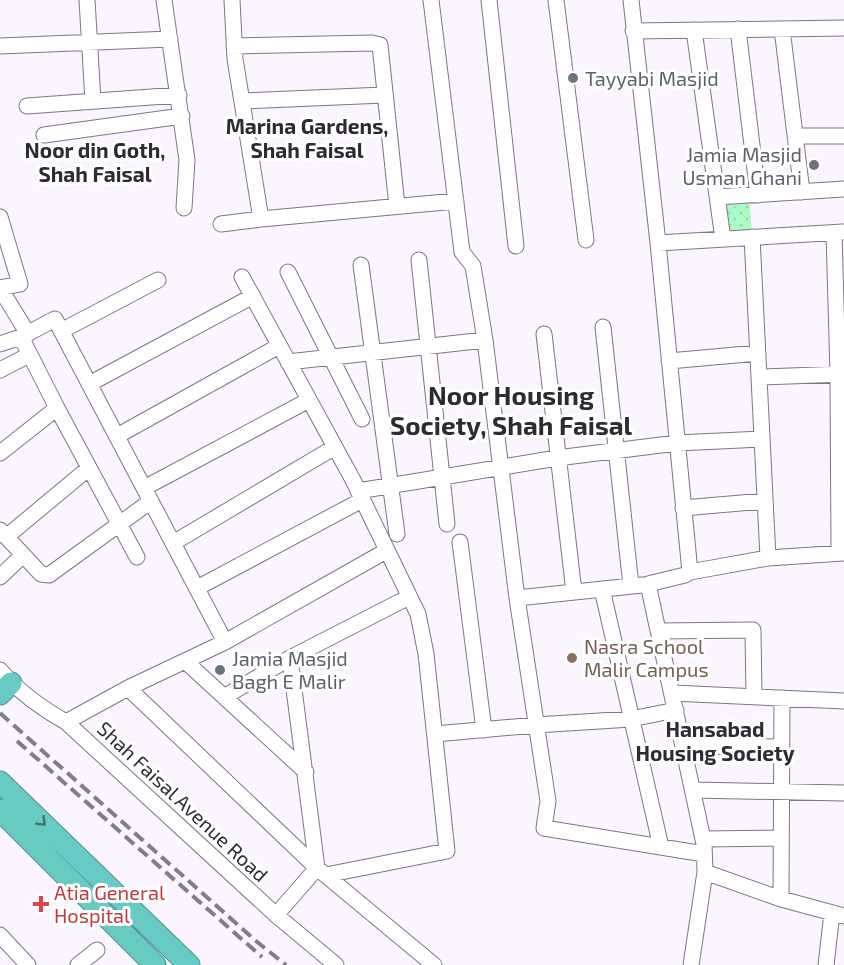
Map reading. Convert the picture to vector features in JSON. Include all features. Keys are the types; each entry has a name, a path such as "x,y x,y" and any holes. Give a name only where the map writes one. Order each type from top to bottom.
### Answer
{"highway":[{"path":"0,782 189,965"},
{"path":"0,810 155,965"}],"street":[{"path":"87,0 93,101"},
{"path":"164,0 187,160 184,208"},
{"path":"232,0 234,46 261,219"},
{"path":"431,0 462,252 473,266 485,340 517,598 548,801 544,828 661,847 704,846 782,838"},
{"path":"489,0 516,246"},
{"path":"556,0 586,240"},
{"path":"631,0 658,243 690,572"},
{"path":"633,31 844,28"},
{"path":"738,29 759,195"},
{"path":"782,29 802,192"},
{"path":"694,30 723,239"},
{"path":"694,30 723,239"},
{"path":"0,46 170,39"},
{"path":"234,46 376,43 380,45 397,206"},
{"path":"27,106 178,95"},
{"path":"242,101 384,95"},
{"path":"44,135 182,116"},
{"path":"796,136 844,136"},
{"path":"717,197 844,189"},
{"path":"221,224 456,201"},
{"path":"0,217 20,284 0,288 25,336 29,355 137,557"},
{"path":"517,598 648,584 690,572 768,558 841,553 839,232 658,243"},
{"path":"752,237 768,558"},
{"path":"419,260 447,524"},
{"path":"361,265 397,534"},
{"path":"288,272 333,357 362,419"},
{"path":"242,277 360,496 418,614 426,654 447,851 322,872 276,915"},
{"path":"61,331 159,280"},
{"path":"89,384 253,296"},
{"path":"0,344 25,336 55,319 225,642"},
{"path":"603,327 615,451 632,586"},
{"path":"544,334 574,592"},
{"path":"288,363 485,340"},
{"path":"117,436 279,346"},
{"path":"669,361 758,353"},
{"path":"0,370 29,355"},
{"path":"759,377 841,374"},
{"path":"88,468 3,534 42,574 49,575 119,525 148,495 309,400"},
{"path":"0,453 57,408"},
{"path":"197,588 360,496 391,486 557,458 677,443 762,439"},
{"path":"173,543 334,447"},
{"path":"684,508 765,501"},
{"path":"460,542 484,730"},
{"path":"66,722 128,688 225,642 386,551"},
{"path":"0,577 23,555"},
{"path":"648,584 704,846 705,872 692,965"},
{"path":"602,589 661,847"},
{"path":"224,697 290,658 409,597"},
{"path":"658,631 753,630 754,697"},
{"path":"290,658 322,872"},
{"path":"185,661 306,772"},
{"name":"Shah Faisal Avenue Road","path":"3,680 66,722 276,915 336,965"},
{"path":"128,688 322,872 434,965"},
{"path":"672,693 844,701"},
{"path":"781,899 782,698"},
{"path":"435,734 536,724 632,719 676,710"},
{"path":"683,746 782,747"},
{"path":"693,790 844,793"},
{"path":"705,872 781,899 838,914 826,965"},
{"path":"0,935 28,965"},
{"path":"78,965 97,950"}],"green space":[{"path":"749,197 752,234 725,236 721,198"}],"railway":[{"path":"0,713 256,941 286,965"},
{"path":"17,741 262,957"}],"place":[{"name":"Tayyabi Masjid","path":"573,78"},
{"name":"Jamia Masjid Usman Ghani","path":"814,165"},
{"name":"Nasra School Malir Campus","path":"572,658"},
{"name":"Jamia Masjid Bagh E Malir","path":"220,670"},
{"name":"Atia General Hospital","path":"41,904"}],"district":[{"name":"Marina Gardens, Shah Faisal","path":"307,137"},
{"name":"Noor din Goth, Shah Faisal","path":"95,161"},
{"name":"Noor Housing Society, Shah Faisal","path":"511,409"},
{"name":"Hansabad Housing Society","path":"715,740"}]}
